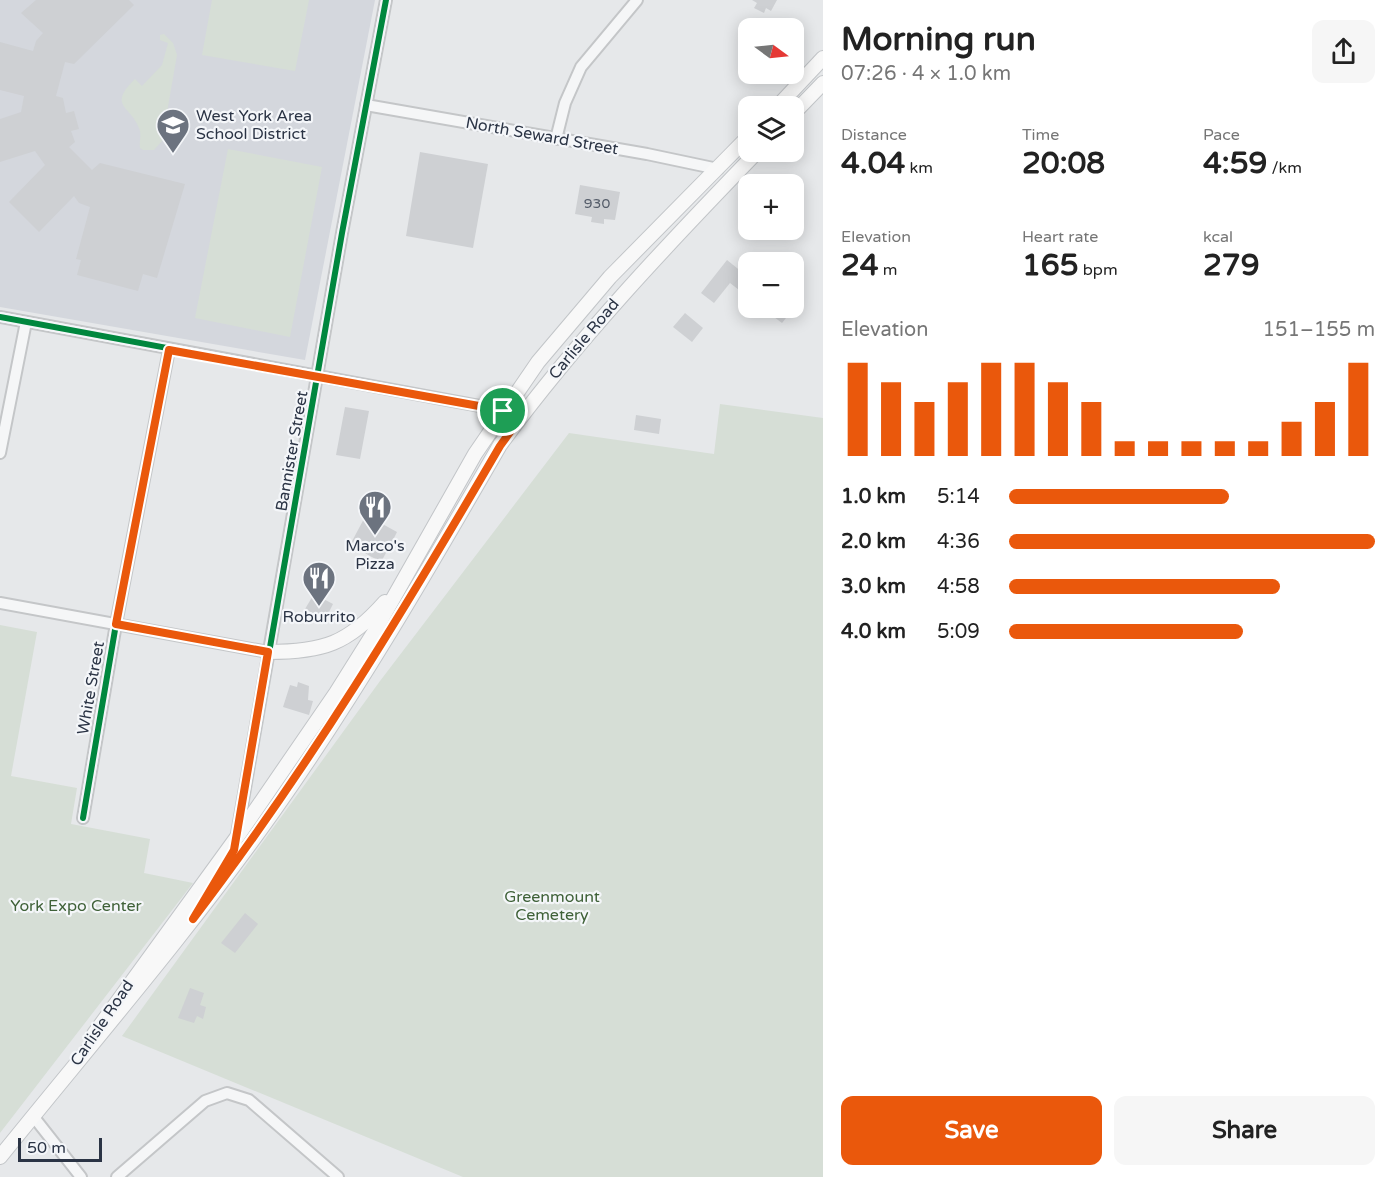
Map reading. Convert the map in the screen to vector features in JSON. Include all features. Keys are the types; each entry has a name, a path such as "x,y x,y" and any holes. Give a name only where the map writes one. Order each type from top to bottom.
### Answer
{"main road":[{"path":"787,96 823,58"},
{"path":"804,103 823,83"},
{"name":"Carlisle Road","path":"70,1071 107,1013 237,837 336,693 405,580 475,454 503,411 581,309 738,148"},
{"name":"Carlisle Road","path":"70,1071 115,1020 193,919 273,812 322,741 382,646 500,446 523,414 619,296 747,162"},
{"path":"268,652 299,652 334,644 373,615 405,580"},
{"path":"193,919 229,863 237,837"},
{"path":"0,1157 70,1071"}],"street":[{"name":"Bannister Street","path":"237,837 268,652 386,0"},
{"path":"556,139 565,103 580,68 637,0"},
{"name":"North Seward Street","path":"366,105 718,169"},
{"path":"0,317 318,378 523,414"},
{"path":"0,453 26,322"},
{"name":"White Street","path":"83,818 116,624 169,350"},
{"path":"0,603 268,652"},
{"path":"117,1177 205,1101 227,1092 249,1100 338,1177"},
{"path":"33,1116 81,1177"}],"shaded area":[{"name":"West York Area School District","path":"0,0 375,0 305,360 0,307"}],"green space":[{"path":"212,0 309,0 295,71 202,55"},
{"path":"164,34 173,43 177,55 162,141 154,150 143,150 140,148 139,128 122,101 123,95 135,79 142,86 162,65 168,43 160,40 160,35"},
{"path":"228,149 322,167 290,337 195,318"},
{"name":"Greenmount Cemetery","path":"720,404 823,418 823,1177 463,1177 122,1036 380,681 569,433 714,454"},
{"name":"York Expo Center","path":"0,625 37,632 11,776 77,788 71,824 150,839 144,873 193,883 0,1133"}],"building":[{"path":"36,0 129,0 134,5 74,64 65,62 56,96 63,98 66,113 74,111 79,129 71,131 75,142 69,147 92,170 100,163 185,184 157,278 143,274 138,291 77,275 81,260 76,259 90,207 79,203 74,196 39,232 9,202 45,165 35,151 0,162 0,119 21,112 24,96 0,90 0,42 33,51 36,41 43,33 21,13"},
{"path":"752,0 777,0 771,11 766,8 764,13 754,8 757,3"},
{"path":"420,152 488,164 473,248 406,236"},
{"path":"580,185 620,192 615,220 604,219 604,224 591,222 592,217 575,214"},
{"path":"727,260 738,269 738,289 730,283 714,303 701,293"},
{"path":"685,313 703,328 692,342 673,327"},
{"path":"775,318 786,318 782,323"},
{"path":"345,407 369,411 360,459 336,455"},
{"path":"636,415 661,419 659,434 634,430"},
{"name":"Marco's Pizza","path":"366,515 397,532 393,540 396,542 381,562 350,545"},
{"name":"Roburrito","path":"314,594 333,604 325,620 305,609"},
{"path":"298,682 309,686 308,700 313,701 309,715 283,707 290,685 297,687"},
{"path":"245,913 258,924 235,953 221,943"},
{"path":"190,988 204,993 200,1005 206,1007 203,1019 197,1016 194,1023 178,1018"}],"cycle path":[{"path":"237,837 342,233 386,0"},
{"path":"0,317 523,414"},
{"path":"83,818 116,624 169,350"}],"place":[{"name":"West York Area School District","path":"173,154"},
{"name":"Marco's Pizza","path":"375,536"},
{"name":"Roburrito","path":"319,607"}],"route":[{"path":"169,350 503,411 523,414 500,446 376,656 322,741 273,812 193,919 229,863 234,850 268,652 116,624 169,350"}]}
